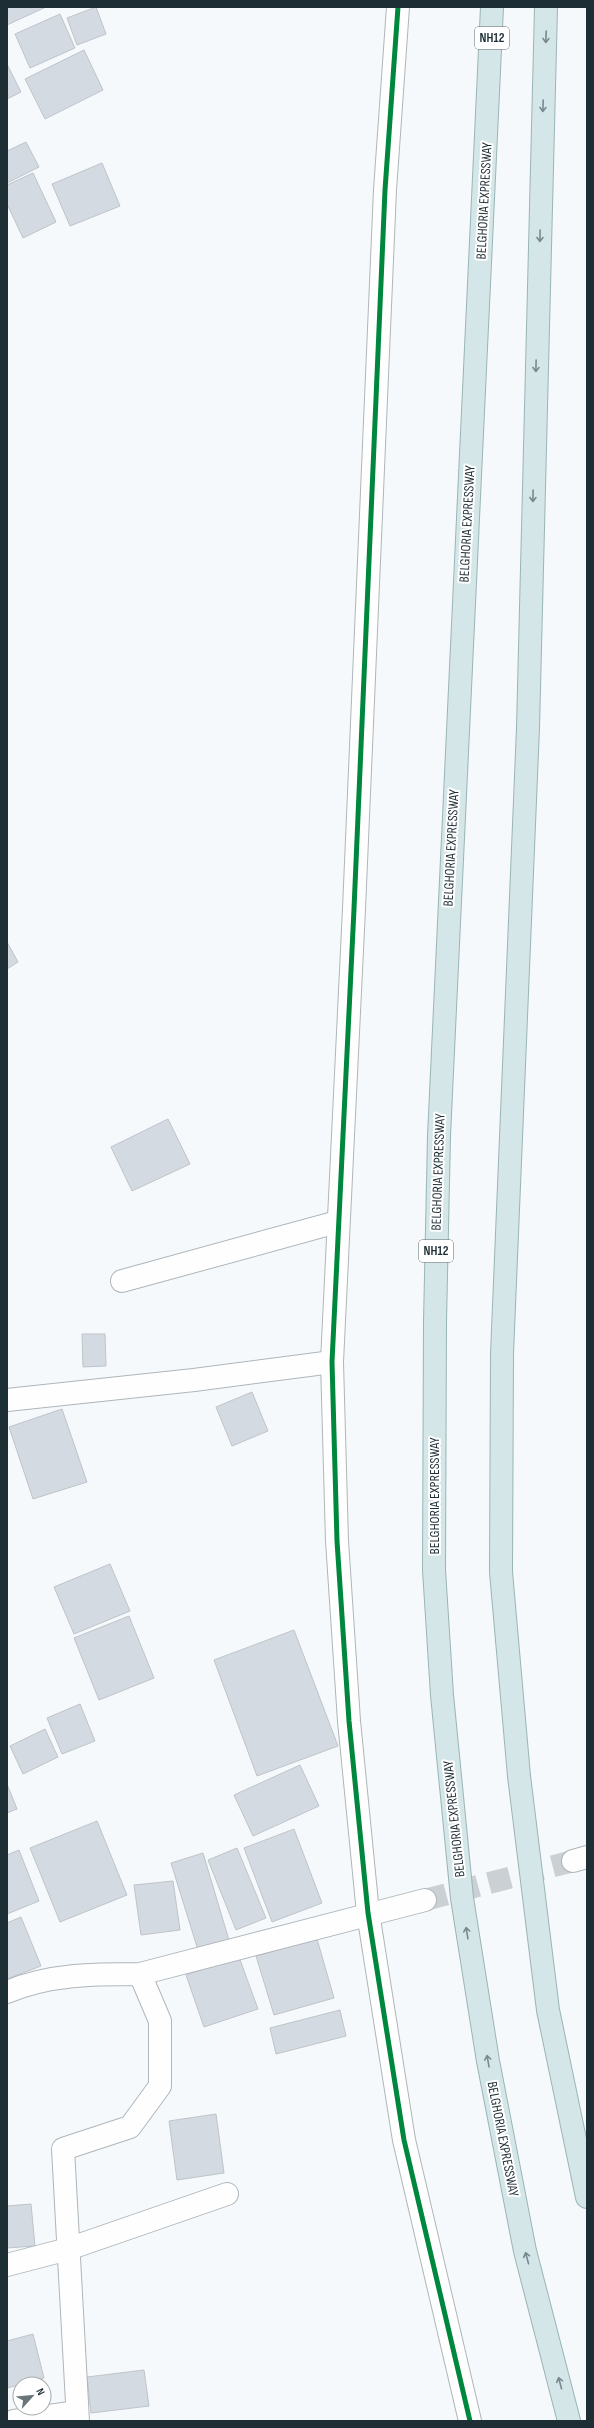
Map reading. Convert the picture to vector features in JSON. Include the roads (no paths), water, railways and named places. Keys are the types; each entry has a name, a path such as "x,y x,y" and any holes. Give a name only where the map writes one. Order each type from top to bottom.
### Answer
{"highway":[{"name":"BELGHORIA EXPRESSWAY","path":"492,7 491,70 459,676 439,1136 435,1330 434,1570 442,1695 462,1898 488,2061 525,2251 570,2421"},
{"path":"546,7 528,728 502,1354 501,1572 518,1776 548,2010 587,2197"}],"street":[{"path":"398,7 384,190 355,901 337,1222 332,1362 337,1541 349,1722 368,1913 404,2140 470,2421"},
{"path":"122,1282 337,1222"},
{"path":"7,1400 194,1380 332,1362"},
{"path":"7,1992 28,1983 86,1974 140,1974 368,1913 425,1900"},
{"path":"14,2421 77,2417 63,2149 130,2128 160,2086 160,2021 140,1974"},
{"path":"7,2265 68,2249 227,2194"}],"tunnel":[{"path":"425,1900 573,1861"}]}
